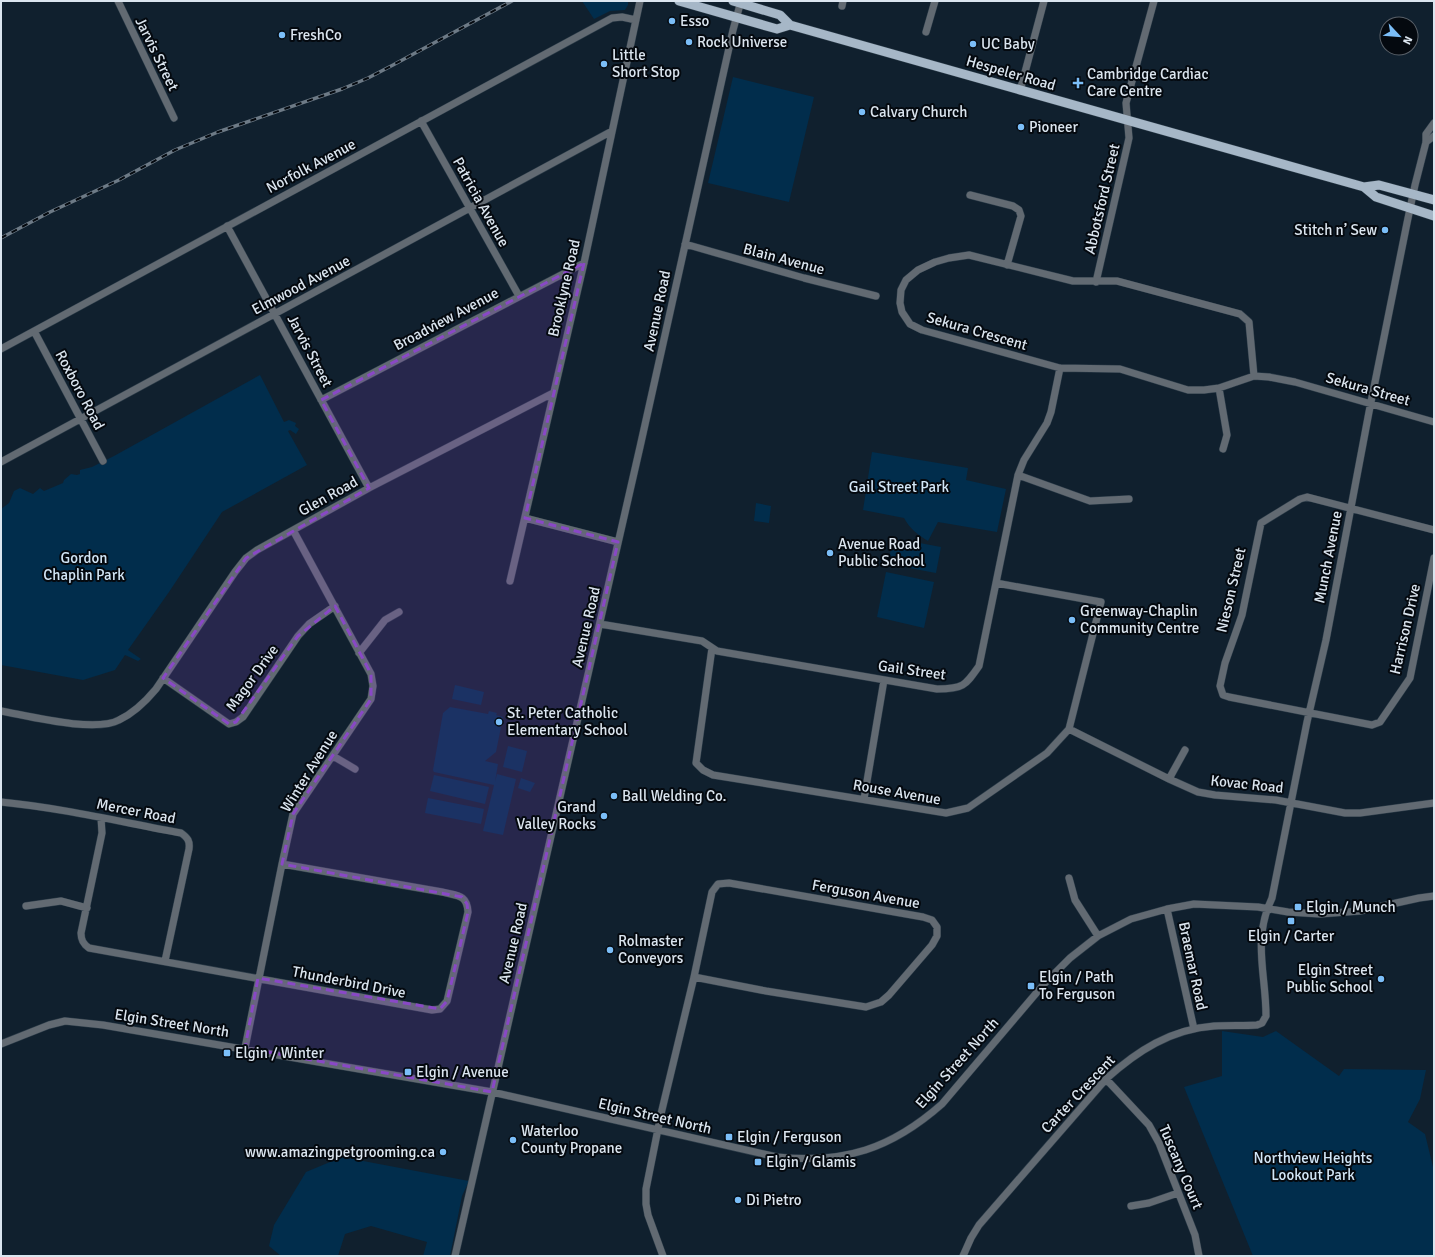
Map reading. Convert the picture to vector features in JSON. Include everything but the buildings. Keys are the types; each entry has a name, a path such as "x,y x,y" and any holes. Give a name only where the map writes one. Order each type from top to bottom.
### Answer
{"main road":[{"name":"Hespeler Road","path":"679,1 777,28 790,25"},
{"name":"Hespeler Road","path":"738,2 780,15 790,25 1364,187 1376,197 1434,216"},
{"name":"Hespeler Road","path":"1364,187 1379,184 1434,200"}],"street":[{"name":"Jarvis Street","path":"118,1 174,118"},
{"name":"Brooklyne Road","path":"510,581 584,263 640,1"},
{"path":"926,32 935,1"},
{"path":"1020,91 1044,1"},
{"name":"Abbotsford Street","path":"1096,282 1129,138 1126,103 1154,1"},
{"name":"Avenue Road","path":"455,1256 600,624 736,17 738,2"},
{"name":"Norfolk Avenue","path":"1,349 612,18 622,17 636,20"},
{"name":"Patricia Avenue","path":"421,121 518,296"},
{"name":"Munch Avenue","path":"1267,909 1272,898 1309,713 1326,640 1370,404 1412,194 1426,142 1426,134 1434,123"},
{"name":"Elmwood Avenue","path":"1,462 612,131"},
{"path":"1426,142 1434,136"},
{"path":"970,195 1013,206 1019,210 1021,216 1007,265"},
{"name":"Jarvis Street","path":"227,226 369,488"},
{"name":"Blain Avenue","path":"685,244 804,278 876,296"},
{"name":"Sekura Crescent","path":"1254,376 1249,322 1240,314 1117,281 1073,281 969,255 935,262 918,270 906,280 901,290 900,303 902,312 910,324 929,333 1060,368 1120,369 1188,390 1219,388 1254,376 1295,382"},
{"name":"Broadview Avenue","path":"321,400 518,296 584,263"},
{"name":"Roxboro Road","path":"34,331 103,461"},
{"name":"Gail Street","path":"600,624 702,641 717,651 884,680 954,689 968,682 979,666 1018,476 1024,460 1047,423 1051,412 1060,368"},
{"name":"Sekura Street","path":"1295,382 1434,422"},
{"path":"1219,388 1227,435 1223,449"},
{"name":"Glen Road","path":"1,711 84,725 105,724 118,721 142,705 156,689 246,558 257,550 369,488 554,393"},
{"path":"1018,476 1090,501 1129,499"},
{"name":"Nieson Street","path":"1309,713 1222,695 1220,686 1225,663 1242,615 1261,523 1307,496 1351,507"},
{"path":"1351,507 1434,530"},
{"path":"525,518 618,542"},
{"name":"Winter Avenue","path":"245,1048 258,978 293,814 371,699 373,686 370,674 335,606 293,530"},
{"name":"Harrison Drive","path":"1309,713 1372,725 1380,722 1410,678 1434,558"},
{"name":"Rouse Avenue","path":"712,648 696,763 704,770 713,775 946,813 968,808 1048,753 1069,729 1101,602 996,584"},
{"name":"Magor Drive","path":"163,678 229,724 236,722 243,717 298,636 309,624 335,606"},
{"path":"359,654 385,620 399,612"},
{"path":"864,799 884,680"},
{"name":"Kovac Road","path":"1069,729 1198,792 1215,795 1276,800 1345,813 1360,813 1434,803"},
{"path":"1169,779 1185,750"},
{"path":"333,756 355,769"},
{"name":"Mercer Road","path":"1,802 38,806 181,833 186,837 190,842 189,849 166,961"},
{"name":"Thunderbird Drive","path":"101,818 102,833 81,933 82,940 85,945 94,949 432,1010 440,1009 447,1001 468,912 468,904 462,897 442,892 282,864"},
{"path":"1069,878 1075,900 1098,936"},
{"name":"Ferguson Avenue","path":"663,1256 648,1215 646,1188 712,892 718,884 729,883 923,917 932,920 937,927 937,936 932,945 889,995 881,1002 866,1007 766,991 694,977"},
{"name":"Elgin Street North","path":"1,1044 49,1025 66,1021 103,1025 245,1048 492,1092 766,1155 796,1159 829,1158 851,1155 880,1146 925,1119 942,1104 1044,984 1070,958 1098,936 1131,919 1167,909 1194,904 1330,914 1360,911 1418,898 1434,896"},
{"path":"26,906 61,901 87,908"},
{"name":"Braemar Road","path":"1167,909 1194,1029"},
{"name":"Carter Crescent","path":"963,1256 979,1225 1106,1079 1124,1064 1142,1050 1163,1040 1194,1029 1214,1026 1257,1025 1262,1023 1266,1016 1266,1006 1260,954 1263,921 1267,909"},
{"name":"Tuscany Court","path":"1106,1079 1150,1125 1159,1143 1195,1235 1199,1256"},
{"path":"1131,1206 1148,1203 1178,1193"}],"highlighted area":[{"path":"584,263 525,518 618,542 492,1092 245,1048 258,978 440,1009 447,1001 468,912 467,904 462,897 282,864 293,814 371,699 371,674 335,606 298,636 236,722 229,724 163,678 246,558 369,488 321,400"}],"green space":[{"path":"582,1 628,1 628,5 625,10 610,11 594,19"},
{"path":"733,77 814,97 789,202 708,183"},
{"name":"Gordon Chaplin Park","path":"260,375 284,422 289,420 296,423 295,426 299,429 296,434 290,430 288,431 307,465 222,512 169,592 128,650 141,659 138,661 125,655 115,670 83,680 1,665 1,509 9,503 14,491 20,488 33,494 40,488 44,491 63,483 64,480 71,474 80,474 80,470 92,467 114,456"},
{"name":"Gail Street Park","path":"872,452 968,468 966,480 1006,489 997,532 938,522 928,541 914,531 904,518 863,510"},
{"path":"756,503 771,506 769,523 754,521"},
{"path":"893,538 941,547 936,573 888,564"},
{"path":"886,572 934,582 924,628 877,617"},
{"path":"455,685 484,692 481,705 452,699"},
{"path":"450,707 488,714 489,711 497,713 496,715 503,717 496,752 485,761 498,764 495,782 497,774 516,779 503,835 483,831 494,785 434,772 433,770 443,713"},
{"path":"508,746 527,751 522,772 503,767"},
{"path":"434,775 489,787 485,804 430,791"},
{"path":"521,778 535,783 530,792 518,788"},
{"path":"428,798 484,809 481,824 425,813"},
{"name":"Northview Heights Lookout Park","path":"1222,1031 1263,1037 1276,1031 1339,1076 1344,1069 1426,1070 1420,1099 1408,1122 1425,1134 1434,1171 1434,1256 1253,1256 1184,1087 1222,1076"},
{"path":"342,1157 469,1181 462,1196 450,1256 423,1256 427,1242 371,1226 345,1234 338,1256 281,1256 269,1246 274,1225 306,1172"}],"railway":[{"path":"1,238 50,212 119,180 175,150 218,132 342,89 368,78 512,1"}],"place":[{"name":"Esso","path":"672,21"},
{"name":"FreshCo","path":"282,35"},
{"name":"Rock Universe","path":"689,42"},
{"name":"UC Baby","path":"973,44"},
{"name":"Little Short Stop","path":"604,64"},
{"name":"Cambridge Cardiac Care Centre","path":"1078,83"},
{"name":"Calvary Church","path":"862,112"},
{"name":"Pioneer","path":"1021,127"},
{"name":"Stitch n’ Sew","path":"1385,230"},
{"name":"Avenue Road Public School","path":"830,553"},
{"name":"Greenway-Chaplin Community Centre","path":"1072,620"},
{"name":"St. Peter Catholic Elementary School","path":"499,722"},
{"name":"Ball Welding Co.","path":"614,796"},
{"name":"Grand Valley Rocks","path":"604,816"},
{"name":"Elgin / Munch","path":"1298,907"},
{"name":"Elgin / Carter","path":"1291,921"},
{"name":"Rolmaster Conveyors","path":"610,950"},
{"name":"Elgin Street Public School","path":"1381,979"},
{"name":"Elgin / Path To Ferguson","path":"1031,986"},
{"name":"Elgin / Winter","path":"227,1053"},
{"name":"Elgin / Avenue","path":"408,1072"},
{"name":"Elgin / Ferguson","path":"729,1137"},
{"name":"Waterloo County Propane","path":"513,1140"},
{"name":"www.amazingpetgrooming.ca","path":"443,1152"},
{"name":"Elgin / Glamis","path":"758,1162"},
{"name":"Di Pietro","path":"738,1200"}]}
